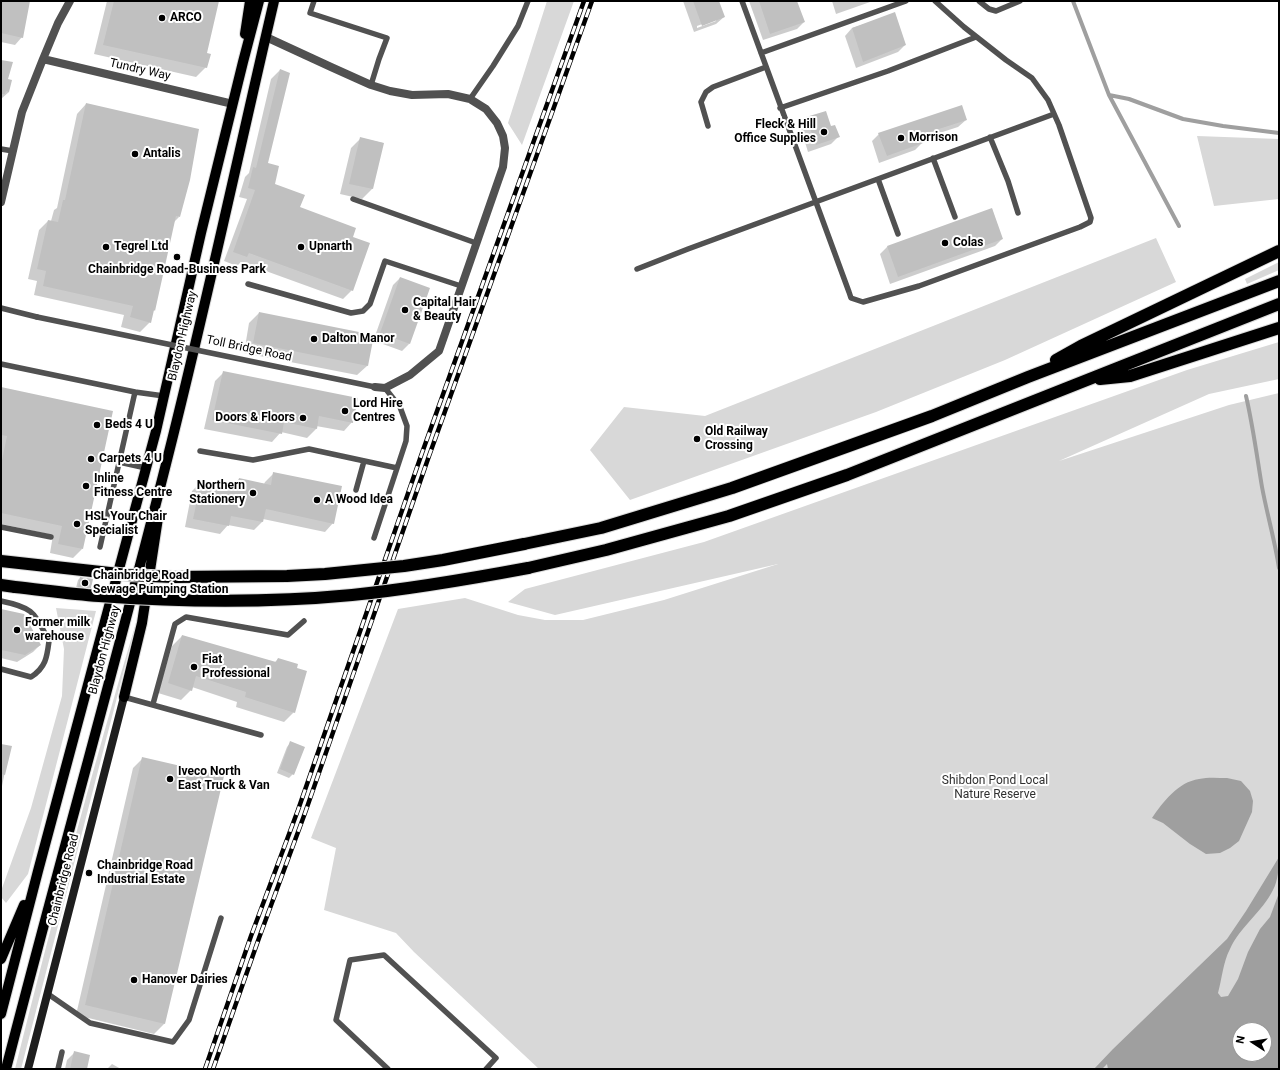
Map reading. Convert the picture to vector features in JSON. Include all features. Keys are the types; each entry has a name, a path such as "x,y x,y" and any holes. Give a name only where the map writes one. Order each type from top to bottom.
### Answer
{"highway":[{"path":"1028,378 1081,346 1279,251"},
{"path":"1,561 128,576 288,576 325,574 404,566 443,560 601,528 714,494 932,416 1279,281"},
{"path":"1,585 98,596 182,600 267,600 351,595 434,585 528,568 606,550 729,516 847,475 1279,304"},
{"path":"1085,381 1130,376 1279,328"}],"main road":[{"path":"242,62 246,21 250,1"},
{"name":"Blaydon Highway","path":"1,1014 146,468 242,62 259,1"},
{"name":"Blaydon Highway","path":"6,1069 65,840 122,637 167,461 274,1"},
{"path":"124,697 142,623 167,461"},
{"name":"Chainbridge Road","path":"28,1069 124,697"},
{"path":"1,959 38,872"}],"street":[{"path":"1,202 22,112 58,23 70,1"},
{"name":"Toll Bridge Road","path":"266,37 371,85 390,91 412,95 448,94 470,99 486,109 497,123 503,136 505,148 503,167 439,351 410,375 385,388 376,388"},
{"name":"Tundry Way","path":"43,59 233,104"}],"lane":[{"path":"314,1 310,13 387,38 378,60 371,85"},
{"path":"470,99 518,26 528,1"},
{"path":"742,1 851,298 863,302 919,286 1080,227 1090,222 1091,218 1048,100 1032,78 1006,60 935,1"},
{"path":"761,53 906,1"},
{"path":"979,1 989,9 996,11 1020,1"},
{"path":"780,108 888,71 976,36"},
{"path":"708,126 701,102 706,92 723,83 766,68"},
{"path":"637,269 1054,114"},
{"path":"990,137 1008,181 1018,212"},
{"path":"1,149 13,151"},
{"path":"933,158 955,217"},
{"path":"878,179 898,234"},
{"path":"353,199 476,243"},
{"path":"248,284 352,313 363,311 370,304 385,261 461,286"},
{"name":"Toll Bridge Road","path":"1,308 37,317 376,388"},
{"path":"1,364 135,392 164,396"},
{"path":"374,538 406,441 407,426 400,407 385,388"},
{"path":"100,547 135,392"},
{"path":"200,451 253,460 309,449 397,468"},
{"path":"356,490 364,461"},
{"path":"119,462 146,468"},
{"path":"1,526 51,537"},
{"path":"1,601 20,605 32,612 50,641 44,665 39,672 31,677 1,669"},
{"path":"153,704 175,624 186,617 288,635 304,621"},
{"path":"124,697 262,735"},
{"path":"48,994 90,1023 173,1042 189,1020 221,918"},
{"path":"388,1069 336,1020 350,960 384,955 496,1058 486,1069"},
{"path":"58,1069 62,1052"}],"green space":[{"path":"547,1 574,1 522,145 508,123"},
{"path":"1197,136 1279,139 1279,199 1214,206"},
{"path":"1156,238 1176,282 1005,360 876,412 630,500 590,450 624,407 705,416"},
{"path":"1279,262 1279,270 1247,284 1245,279"},
{"name":"Shibdon Pond Local Nature Reserve","path":"1279,342 1279,379 1209,394 1059,461 1229,405 1279,393 1279,1069 539,1069 414,952 396,933 324,910 336,848 311,838 398,609 465,598 518,615 545,620 583,620 664,600 778,564 555,615 508,602 525,589 704,542 1187,370"},
{"path":"56,608 96,611 28,874 6,903 1,897 1,891 31,808 62,696 64,649"},
{"path":"138,616 21,1069 15,1069 74,842"}],"shaded area":[{"path":"1202,778 1227,778 1241,781 1250,791 1253,801 1252,812 1239,841 1230,848 1220,853 1206,854 1190,844 1163,823 1152,818 1166,799 1184,784"},
{"path":"1279,857 1278,874 1275,886 1263,905 1234,941 1224,965 1218,993 1221,997 1228,996 1238,979 1248,952 1260,929 1270,917 1279,893 1279,1069 1108,1069 1107,1064 1102,1069 1094,1069 1113,1049 1227,939"}],"building":[{"path":"1,1 30,1 23,38 1,33"},
{"name":"ARCO","path":"114,1 219,1 207,53 211,54 207,68 103,45"},
{"path":"693,1 719,1 725,17 702,26"},
{"path":"759,1 797,1 805,22 770,34"},
{"path":"895,12 906,45 863,62 852,28"},
{"path":"1,60 13,62 8,79 12,80 9,92 6,91 5,94 1,94"},
{"name":"Upnarth","path":"280,69 290,73 268,163 279,166 275,184 305,195 300,207 356,228 353,237 370,243 353,291 249,253 247,257 233,252 255,190 248,188 253,167 256,168"},
{"path":"86,103 199,129 190,180 180,217 176,216 151,323 130,317 133,306 43,286 46,271 37,269 48,220 58,222 63,200 65,200"},
{"path":"962,105 967,120 920,135 923,143 887,156 878,133"},
{"name":"Fleck & Hill Office Supplies","path":"826,111 831,126 835,125 840,137 816,145 806,117"},
{"path":"360,137 384,143 373,189 349,184"},
{"name":"Colas","path":"992,208 1003,239 898,277 887,246"},
{"name":"Capital Hair & Beauty","path":"400,277 430,288 410,344 380,333"},
{"name":"Dalton Manor","path":"259,312 374,335 368,366 253,343"},
{"path":"223,371 358,398 353,423 319,416 317,429 284,422 282,434 212,420"},
{"path":"1,387 113,411 83,549 58,544 62,526 1,513 1,465 7,436 1,435"},
{"path":"273,472 342,486 334,524 266,509 263,522 231,516 229,526 193,519 201,481 237,488 239,478 271,485"},
{"name":"Chainbridge Road Sewage Pumping Station","path":"80,577 93,579 91,588 78,587"},
{"name":"Former milk warehouse","path":"1,609 24,614 41,645 25,655 1,650"},
{"path":"182,635 276,662 278,658 298,664 297,668 307,671 295,713 245,697 246,692 196,676 192,691 168,683"},
{"path":"290,741 305,747 294,775 280,769"},
{"path":"1,744 12,746 5,775 1,774"},
{"path":"142,757 224,776 165,1024 85,1005"},
{"path":"74,1051 90,1055 87,1069 70,1069"}],"waterway":[{"path":"1073,1 1109,95 1179,226"},
{"path":"1109,95 1129,99 1183,119 1279,133"},
{"path":"1246,396 1262,487 1279,568"}],"railway":[{"path":"205,1069 251,936 298,810 422,453 584,1"},
{"path":"213,1069 305,813 429,456 592,1"}],"place":[{"name":"ARCO","path":"162,18"},
{"name":"Fleck & Hill Office Supplies","path":"824,132"},
{"name":"Morrison","path":"901,138"},
{"name":"Antalis","path":"135,154"},
{"name":"Colas","path":"945,243"},
{"name":"Tegrel Ltd","path":"106,247"},
{"name":"Upnarth","path":"301,247"},
{"name":"Chainbridge Road-Business Park","path":"177,257"},
{"name":"Capital Hair & Beauty","path":"405,310"},
{"name":"Dalton Manor","path":"314,339"},
{"name":"Lord Hire Centres","path":"345,411"},
{"name":"Doors & Floors","path":"303,418"},
{"name":"Beds 4 U","path":"97,425"},
{"name":"Old Railway Crossing","path":"697,439"},
{"name":"Carpets 4 U","path":"91,459"},
{"name":"Inline Fitness Centre","path":"86,486"},
{"name":"Northern Stationery","path":"253,493"},
{"name":"A Wood Idea","path":"317,500"},
{"name":"HSL Your Chair Specialist","path":"77,524"},
{"name":"Chainbridge Road Sewage Pumping Station","path":"85,583"},
{"name":"Former milk warehouse","path":"17,630"},
{"name":"Fiat Professional","path":"194,667"},
{"name":"Iveco North East Truck & Van","path":"170,779"},
{"name":"Chainbridge Road Industrial Estate","path":"89,873"},
{"name":"Hanover Dairies","path":"134,980"}]}
